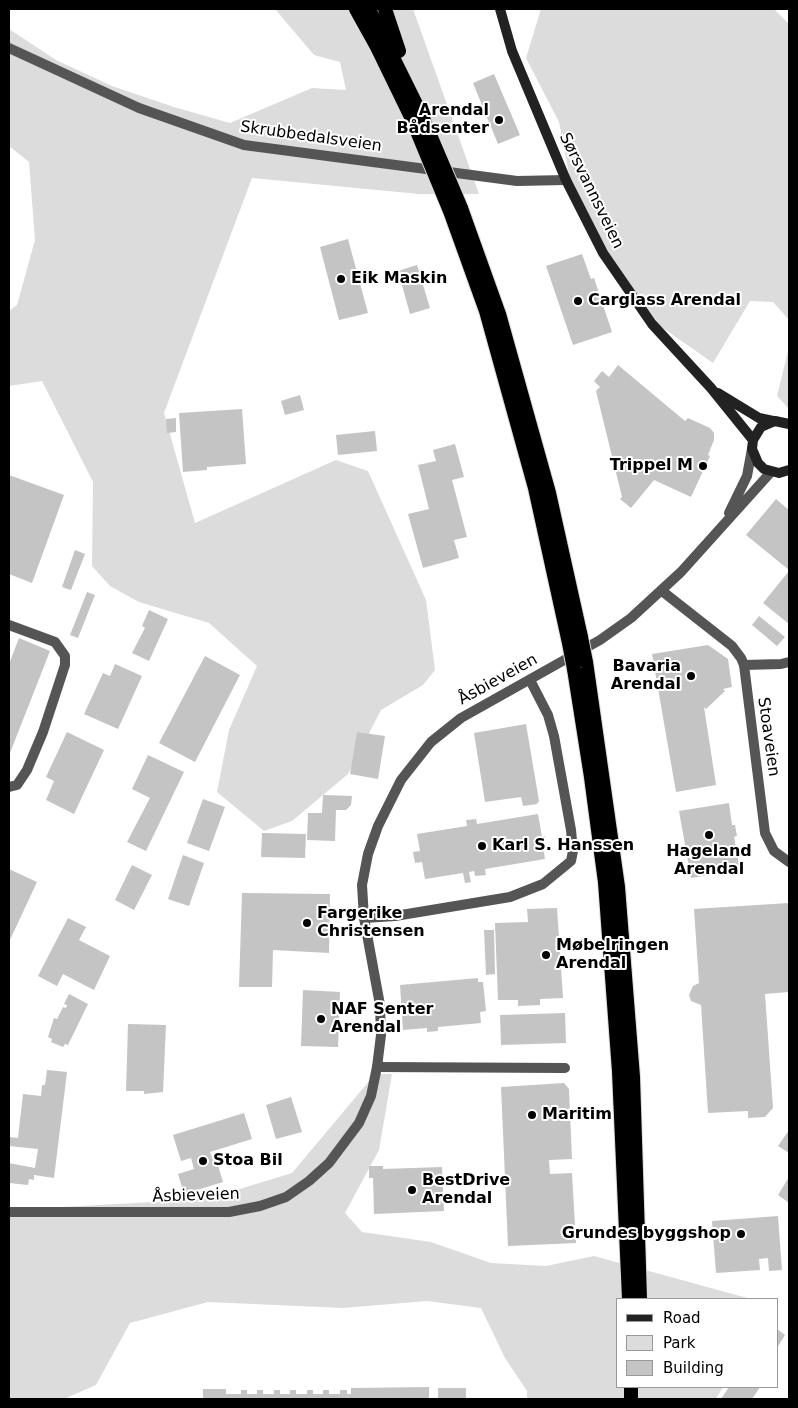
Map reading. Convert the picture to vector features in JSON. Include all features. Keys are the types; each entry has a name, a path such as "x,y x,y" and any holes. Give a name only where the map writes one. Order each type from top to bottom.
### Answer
{"highway":[{"path":"356,9 417,118"},
{"path":"370,9 499,314 549,492 618,887 633,1077 640,1298"},
{"path":"385,9 417,118"},
{"path":"580,666 605,882 619,1071 629,1298"}],"main road":[{"name":"Sørsvannsveien","path":"500,9 512,51 566,180 603,253 638,305 668,344 711,388 752,445 758,463 782,472"},
{"name":"Sørsvannsveien","path":"711,388 759,418 789,424"},
{"path":"752,445 761,427 775,421"}],"street":[{"name":"Skrubbedalsveien","path":"9,48 139,108 244,145 517,180 566,180"},
{"name":"Åsbieveien","path":"723,525 747,476 752,445"},
{"name":"Åsbieveien","path":"9,1212 229,1212 260,1206 286,1197 309,1181 343,1146 359,1123 371,1096 381,1035 380,1005 364,918 362,884 368,854 388,802 415,759 431,742 460,718 477,707 530,680 600,640 662,591 703,550 723,525 782,472"},
{"name":"Stoaveien","path":"662,591 732,646 744,665 765,833 774,851 789,862"},
{"path":"9,625 55,642 65,656 64,665 43,732 28,770 17,785 9,787"},
{"path":"744,665 789,662"},
{"path":"364,918 395,916 510,897 543,884 571,861 573,851 571,830 554,736 548,714 530,680"},
{"path":"377,1067 565,1068"}],"green space":[{"path":"275,9 413,9 479,194 419,194 252,178 164,413 195,523 336,460 368,471 426,600 435,670 423,685 381,710 348,774 292,821 264,831 217,792 229,730 257,666 209,623 139,602 110,586 92,566 93,482 42,381 9,386 9,311 17,305 35,240 29,162 9,146 9,29 56,60 112,86 230,123 312,88 346,90 340,62 314,55"},
{"path":"541,9 774,9 789,24 789,320 773,302 750,301 713,363 660,326 575,205 559,122 526,58"},
{"path":"789,347 789,409 777,396"},
{"path":"375,1074 392,1074 379,1150 345,1213 362,1232 431,1242 491,1263 546,1266 594,1256 747,1298 616,1298 616,1388 722,1388 716,1399 527,1399 527,1391 505,1358 481,1308 427,1301 343,1308 208,1302 130,1323 96,1385 64,1399 9,1399 9,1210 207,1199 292,1173"}],"building":[{"path":"494,74 520,135 498,144 473,83"},
{"path":"348,239 368,313 339,320 320,247"},
{"path":"582,254 591,279 594,278 612,332 573,345 546,266"},
{"path":"417,265 430,308 410,314 398,271"},
{"path":"618,365 685,421 688,418 710,428 714,433 714,440 708,455 710,456 691,497 654,480 631,508 620,499 622,497 596,391 600,387 594,381 602,371 609,377"},
{"path":"300,395 304,410 285,415 281,401"},
{"path":"242,409 246,464 207,467 207,470 183,472 179,413"},
{"path":"176,418 176,432 167,433 166,419"},
{"path":"375,431 377,451 338,455 336,435"},
{"path":"455,444 464,477 452,480 467,537 454,540 459,558 423,568 408,514 429,509 418,465 436,461 433,450"},
{"path":"9,475 64,495 32,583 9,574"},
{"path":"776,499 789,510 789,570 746,535"},
{"path":"75,550 85,554 71,590 62,587"},
{"path":"789,571 789,624 763,603"},
{"path":"87,592 95,595 78,638 70,635"},
{"path":"149,610 168,619 149,661 132,653 145,628 142,626"},
{"path":"759,616 785,637 777,646 752,625"},
{"path":"19,638 50,651 10,753 9,664"},
{"path":"708,645 728,659 732,687 723,689 725,691 706,709 704,707 716,785 676,792 652,654"},
{"path":"205,656 240,675 195,762 159,743"},
{"path":"115,664 142,676 118,729 84,714 103,673 110,676"},
{"path":"526,724 539,801 537,804 523,806 521,797 485,802 474,733"},
{"path":"67,732 104,750 74,814 46,800 54,781 46,777"},
{"path":"357,732 385,736 378,779 350,774"},
{"path":"148,755 184,772 146,851 127,842 150,798 132,789"},
{"path":"323,795 352,796 351,805 346,810 336,810 335,841 307,840 308,813 322,813"},
{"path":"203,799 225,807 209,851 187,843"},
{"path":"729,803 732,825 735,825 737,836 734,837 740,870 691,878 679,811"},
{"path":"538,814 542,837 545,836 546,840 542,841 545,859 485,869 486,875 475,876 474,871 469,872 471,882 465,883 463,873 425,879 422,862 415,863 413,852 420,851 417,834 467,826 466,820 476,819 477,824"},
{"path":"262,833 306,834 305,858 261,857"},
{"path":"183,855 204,863 189,906 168,899"},
{"path":"132,865 152,875 134,910 115,900"},
{"path":"9,869 37,882 9,942"},
{"path":"242,893 330,894 329,953 273,950 272,987 239,987"},
{"path":"789,903 789,992 765,994 773,1108 765,1117 748,1118 748,1111 708,1113 701,1005 691,1001 689,995 693,986 699,983 694,909"},
{"path":"557,908 563,998 540,999 540,1005 518,1006 518,1000 498,1000 495,923 528,922 527,909"},
{"path":"68,918 86,927 79,940 110,956 94,990 63,974 57,986 38,976"},
{"path":"484,930 494,930 495,974 486,975"},
{"path":"478,978 478,982 483,982 486,1011 480,1012 481,1023 438,1027 438,1031 427,1032 427,1028 403,1030 400,985"},
{"path":"303,990 340,992 338,1047 301,1046"},
{"path":"69,994 88,1004 68,1045 65,1044 63,1047 51,1042 52,1039 48,1037 54,1018 57,1019 63,1007 66,1008 67,1005 64,1004"},
{"path":"565,1013 566,1043 501,1045 500,1015"},
{"path":"128,1024 166,1025 163,1092 144,1094 144,1091 126,1091"},
{"path":"47,1070 67,1072 54,1178 34,1175 34,1180 29,1179 28,1185 9,1183 9,1163 35,1168 38,1149 9,1146 9,1137 18,1138 23,1094 41,1096"},
{"path":"564,1083 569,1089 572,1159 549,1160 550,1174 572,1173 576,1243 508,1246 501,1087"},
{"path":"291,1097 302,1132 276,1139 266,1105"},
{"path":"244,1113 252,1139 210,1152 214,1163 217,1162 223,1182 184,1194 178,1174 194,1169 191,1158 181,1161 173,1135"},
{"path":"789,1130 789,1153 778,1146"},
{"path":"369,1166 383,1166 383,1169 442,1167 444,1211 374,1214 373,1178 369,1178"},
{"path":"789,1177 789,1203 778,1195"},
{"path":"778,1216 782,1270 769,1271 768,1258 759,1259 760,1270 716,1273 712,1221"},
{"path":"778,1330 785,1335 778,1346"},
{"path":"429,1387 429,1399 203,1399 203,1389 226,1389 226,1394 241,1394 241,1390 247,1390 247,1394 257,1394 257,1390 263,1390 263,1394 274,1394 274,1390 280,1390 280,1394 290,1394 290,1390 296,1390 296,1394 307,1394 307,1390 313,1390 313,1394 323,1394 323,1390 329,1390 329,1394 340,1394 340,1390 347,1390 347,1394 351,1394 351,1388"},
{"path":"438,1388 466,1388 466,1399 438,1399"},
{"path":"728,1388 759,1388 752,1399 721,1399"}],"place":[{"name":"Arendal Bådsenter","path":"499,120"},
{"name":"Eik Maskin","path":"341,279"},
{"name":"Carglass Arendal","path":"578,301"},
{"name":"Trippel M","path":"703,466"},
{"name":"Bavaria Arendal","path":"691,676"},
{"name":"Hageland Arendal","path":"709,835"},
{"name":"Karl S. Hanssen","path":"482,846"},
{"name":"Fargerike Christensen","path":"307,923"},
{"name":"Møbelringen Arendal","path":"546,955"},
{"name":"NAF Senter Arendal","path":"321,1019"},
{"name":"Maritim","path":"532,1115"},
{"name":"Stoa Bil","path":"203,1161"},
{"name":"BestDrive Arendal","path":"412,1190"},
{"name":"Grundes byggshop","path":"741,1234"}]}
